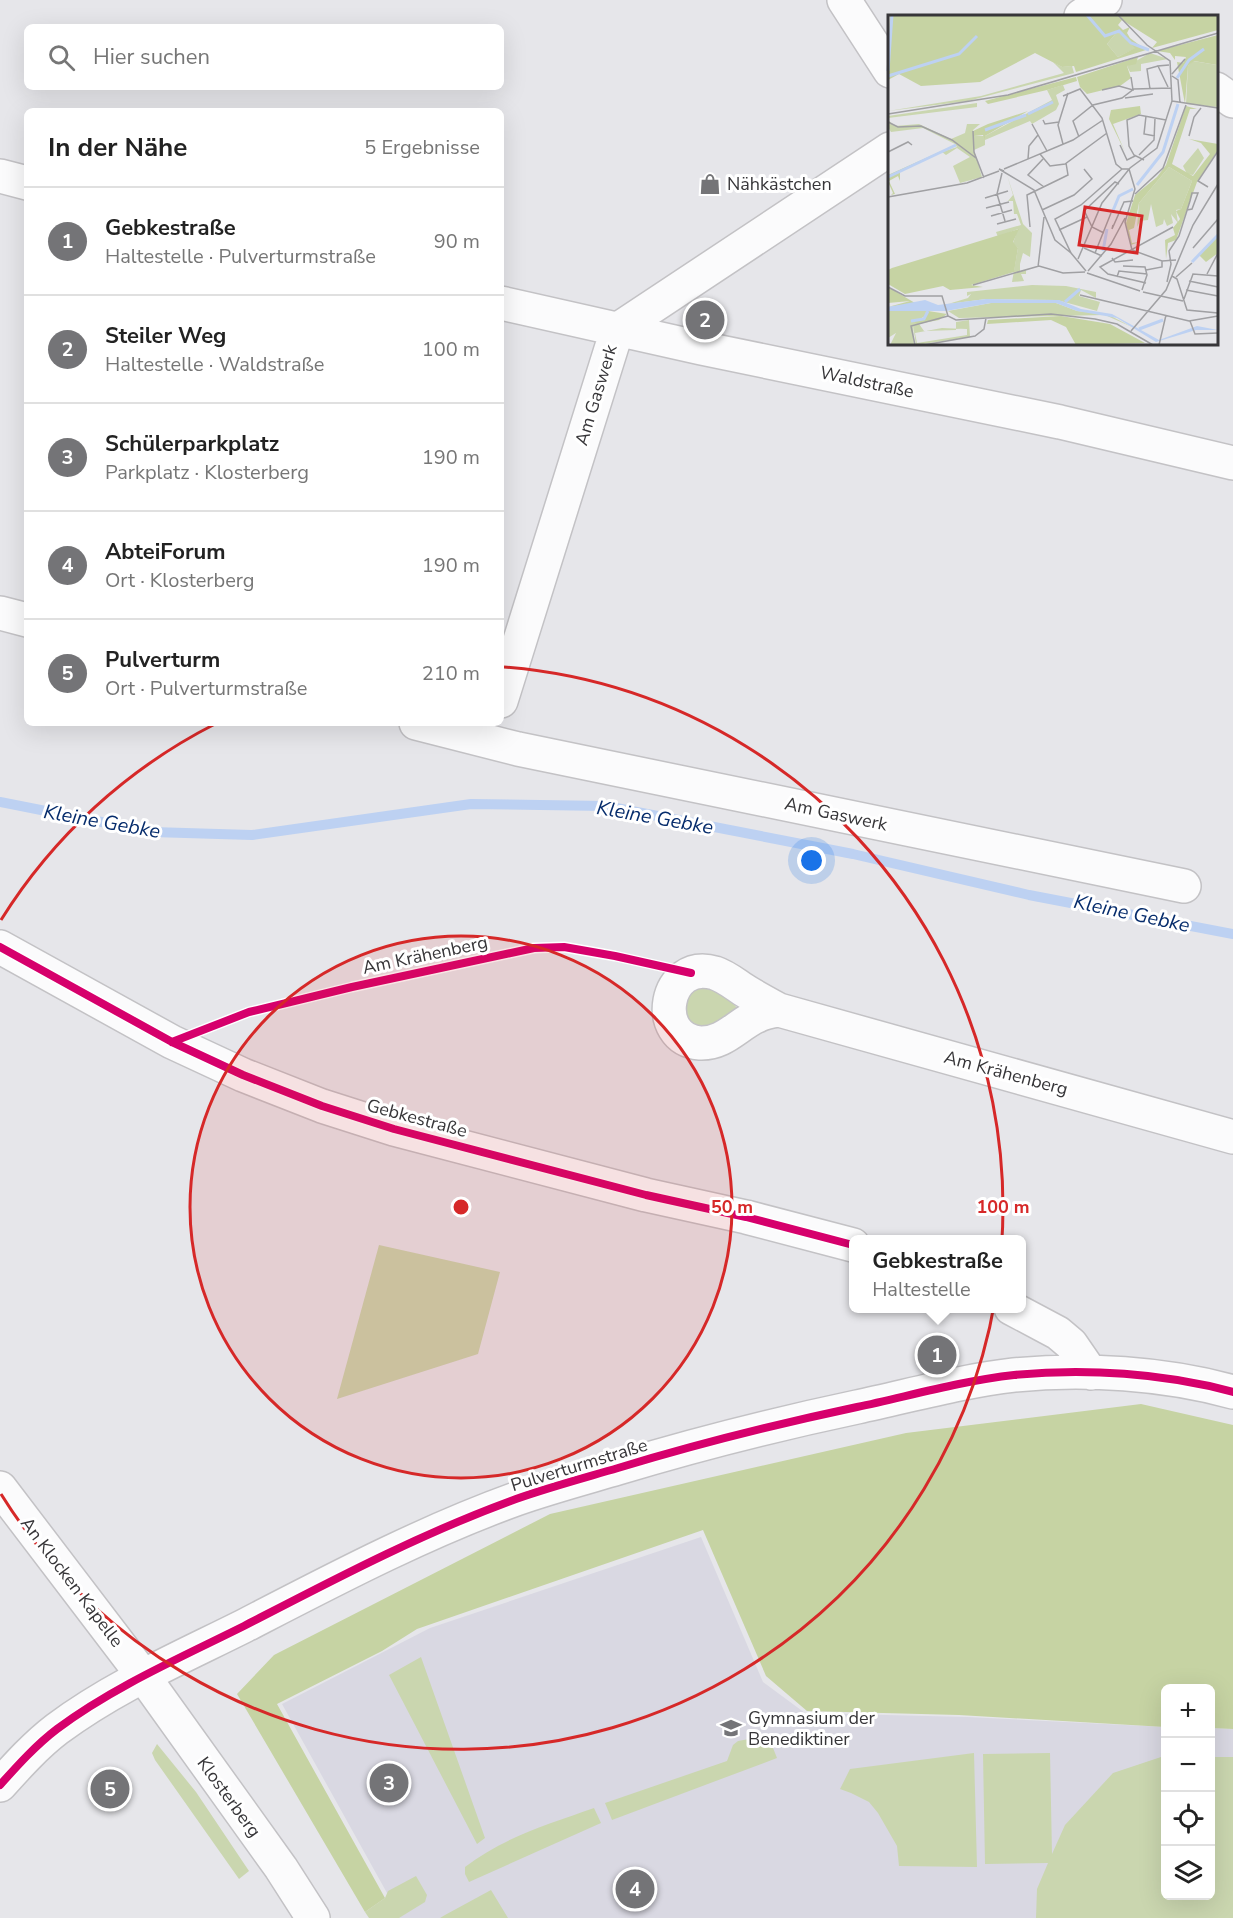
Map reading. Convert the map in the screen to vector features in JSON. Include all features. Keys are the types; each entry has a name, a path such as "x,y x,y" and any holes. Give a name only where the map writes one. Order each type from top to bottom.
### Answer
{"street":[{"path":"844,0 888,68"},
{"path":"1218,90 1233,101"},
{"path":"617,330 888,150"},
{"path":"0,176 24,182"},
{"name":"Waldstraße","path":"504,304 617,330 1060,422 1233,463"},
{"name":"Am Gaswerk","path":"504,691 617,330"},
{"path":"0,613 24,619"},
{"name":"Am Gaswerk","path":"441,726 491,732 518,749 1184,886"},
{"name":"Gebkestraße","path":"0,947 172,1042 243,1075 322,1106 394,1129 646,1195 746,1217 849,1244"},
{"name":"Am Krähenberg","path":"779,1010 1233,1137"},
{"path":"1020,1313 1058,1333 1071,1344 1091,1373"},
{"name":"Pulverturmstraße","path":"0,1785 30,1752 56,1730 87,1708 144,1677 372,1562 487,1511 558,1485 762,1428 956,1385 1014,1375 1091,1373 1173,1379 1233,1392"},
{"name":"An Klocken Kapelle","path":"0,1488 144,1677"},
{"name":"Klosterberg","path":"144,1677 281,1869 313,1918"}],"shaded area":[{"name":"Gymnasium der Benediktiner","path":"701,1537 763,1682 805,1713 967,1717 1161,1727 1161,1900 1215,1900 1215,1728 1233,1729 1233,1918 390,1918 387,1893 282,1704 430,1628"}],"green space":[{"path":"708,986 722,991 738,1009 716,1032 690,1024 684,1013 684,999 694,990"},
{"path":"379,1245 500,1272 478,1354 337,1399"},
{"path":"1141,1404 1233,1425 1233,1729 1215,1728 1215,1684 1161,1684 1161,1727 959,1715 807,1711 766,1676 703,1530 417,1629 382,1651 277,1704 385,1898 365,1912 237,1694 274,1655 550,1514 906,1433"},
{"path":"421,1657 485,1838 477,1844 389,1675"},
{"path":"760,1737 769,1738 777,1758 612,1820 605,1803 727,1761 733,1745 738,1741"},
{"path":"157,1744 196,1792 249,1871 239,1879 155,1760 152,1753"},
{"path":"974,1753 977,1867 899,1866 897,1846 878,1813 869,1802 840,1789 850,1769"},
{"path":"1050,1753 1052,1854 1065,1825 1113,1773 1161,1757 1161,1900 1215,1900 1215,1757 1233,1757 1233,1918 1036,1918 1037,1889 1048,1863 985,1864 983,1754"},
{"path":"594,1808 601,1823 469,1882 465,1874 465,1867 495,1847 527,1832"},
{"path":"416,1876 427,1895 425,1902 399,1918 369,1918 365,1912 385,1898 388,1891"},
{"path":"491,1890 508,1918 440,1918 445,1915"}],"waterway":[{"name":"Kleine Gebke","path":"0,802 152,832 252,835 471,804 606,806 853,854 1029,895 1233,934"}],"cycle path":[{"path":"0,947 172,1042 243,1075 322,1106 394,1129 646,1195 746,1217 849,1244"},
{"path":"172,1042 249,1012 352,987 534,948 564,947 691,973"},
{"path":"0,1785 34,1748 57,1729 124,1686 412,1542 481,1512 542,1490 648,1459 797,1420 935,1389 1014,1375 1096,1372 1152,1376 1233,1392"}],"place":[{"name":"Nähkästchen","path":"710,184"},
{"name":"Steiler Weg","path":"705,320"},
{"name":"Gebkestraße","path":"937,1355"},
{"name":"Gymnasium der Benediktiner","path":"731,1728"},
{"name":"Schülerparkplatz","path":"389,1783"},
{"name":"Pulverturm","path":"110,1789"},
{"name":"AbteiForum","path":"635,1889"}]}
